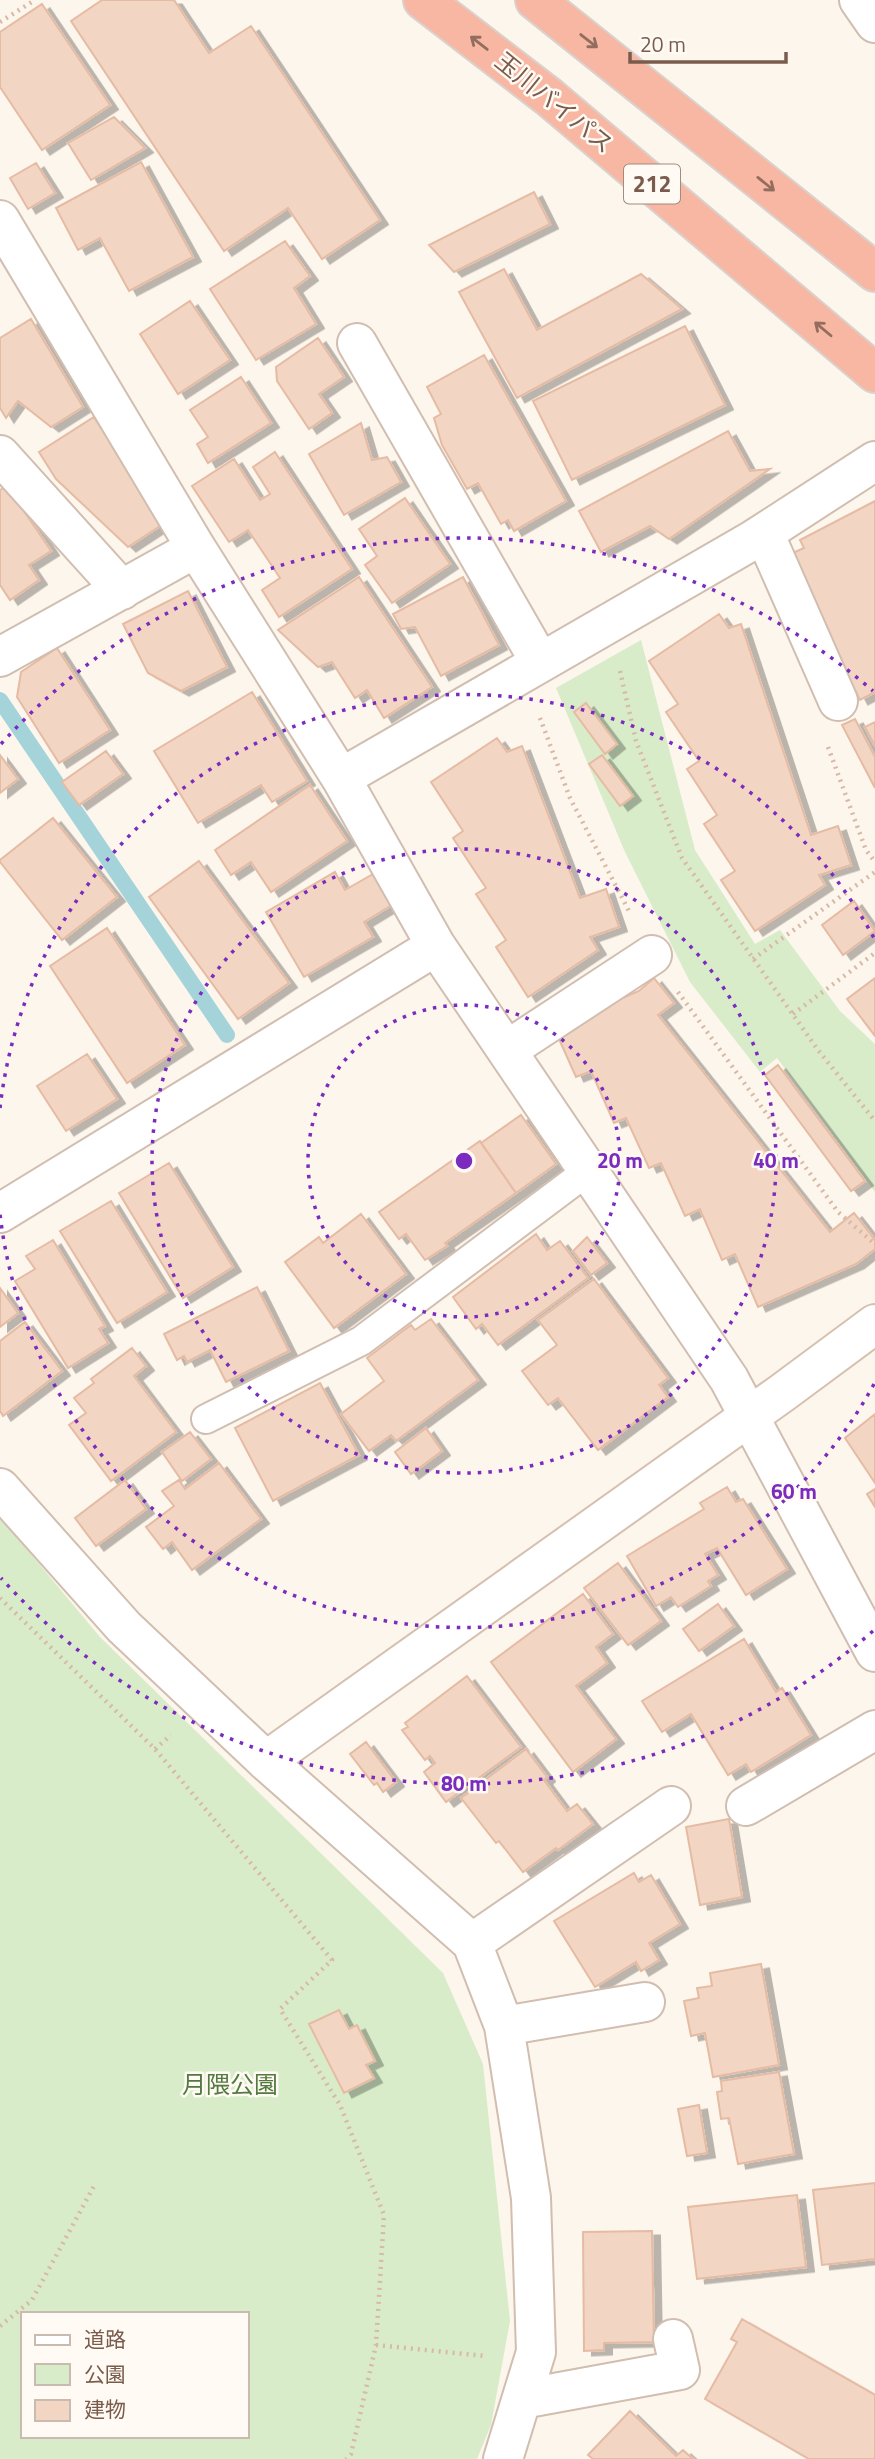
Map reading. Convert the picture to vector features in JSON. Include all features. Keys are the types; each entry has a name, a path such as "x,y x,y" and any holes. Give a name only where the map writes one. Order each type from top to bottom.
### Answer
{"highway":[{"name":"玉川バイパス","path":"423,0 550,97 875,373"},
{"path":"535,0 596,46 875,272"}],"street":[{"path":"859,0 875,23"},
{"path":"0,220 196,548 341,778 436,946 729,1379 875,1652"},
{"path":"357,343 540,662"},
{"path":"0,455 122,590"},
{"path":"341,778 764,533 875,461"},
{"path":"764,533 838,701"},
{"path":"0,657 196,548"},
{"path":"0,1213 436,946"},
{"path":"507,1051 652,955"},
{"path":"266,1761 875,1324"},
{"path":"0,1488 124,1627 266,1761 472,1943 504,2026 531,2198 536,2352 503,2459"},
{"path":"746,1806 875,1730"},
{"path":"472,1943 671,1806"},
{"path":"504,2026 645,2002"},
{"path":"522,2399 680,2370 673,2339"}],"lane":[{"path":"206,1419 360,1341 589,1170"}],"path":[{"path":"0,22 35,0"},
{"path":"609,622 636,741 682,858 818,1050 875,1121"},
{"path":"753,959 875,872"},
{"path":"793,1014 875,953"},
{"path":"0,1598 155,1749 332,1960 280,2009 340,2105 384,2215 376,2346 351,2454 346,2459"},
{"path":"0,2326 32,2300 94,2186"},
{"path":"376,2346 495,2357"}],"green space":[{"path":"641,640 695,850 755,944 780,930 840,1011 875,1044 875,1192 777,1058 760,1072 690,982 625,852 556,688"},
{"name":"月隈公園","path":"0,1517 100,1637 443,1973 483,2064 510,2321 491,2425 477,2459 0,2459"}],"building":[{"path":"102,0 174,0 209,53 251,26 380,220 322,259 288,208 224,251 71,21"},
{"path":"42,4 110,105 42,150 0,87 0,32"},
{"path":"114,117 145,148 91,180 68,143"},
{"path":"141,162 193,257 129,291 100,238 78,250 56,208"},
{"path":"36,163 55,193 28,209 10,178"},
{"path":"534,192 550,224 454,272 429,245"},
{"path":"285,241 310,276 294,288 316,324 256,360 210,289"},
{"path":"504,269 537,330 641,274 682,309 517,398 459,292"},
{"path":"190,301 230,360 178,394 140,334"},
{"path":"31,319 83,407 51,427 18,401 6,418 0,408 0,338"},
{"path":"685,326 725,405 572,480 533,401"},
{"path":"318,338 344,377 319,394 332,413 309,429 277,381 276,367"},
{"path":"484,355 566,501 514,531 508,520 501,524 478,483 467,489 442,445 434,418 441,414 427,387"},
{"path":"241,377 271,423 208,463 197,444 208,437 190,410"},
{"path":"94,417 163,524 128,547 56,479 39,452"},
{"path":"361,423 372,460 387,457 401,482 344,515 309,454"},
{"path":"728,431 750,471 770,469 669,539 650,526 601,552 579,511"},
{"path":"275,452 352,569 279,617 262,590 280,578 248,530 229,542 192,486 234,459 260,500 270,494 253,467"},
{"path":"7,486 51,551 29,565 39,580 10,600 0,585 0,490"},
{"path":"405,498 450,564 392,603 365,565 377,556 359,529"},
{"path":"875,501 875,692 860,700 786,556 804,548 800,540"},
{"path":"359,577 432,687 384,718 367,690 355,698 332,662 318,667 278,630"},
{"path":"463,577 499,645 441,676 415,627 401,629 393,614"},
{"path":"188,591 227,667 181,691 148,673 123,624"},
{"path":"719,614 729,628 741,624 811,835 838,826 851,865 819,875 825,885 755,931 721,880 735,871 704,824 717,815 687,769 699,761 666,712 678,704 649,661"},
{"path":"57,648 110,730 59,763 17,697 21,672"},
{"path":"252,692 307,781 272,802 261,785 198,823 154,751"},
{"path":"586,703 617,744 605,754 574,712"},
{"path":"855,719 875,757 875,788 842,725"},
{"path":"875,722 875,746 865,727"},
{"path":"497,738 507,752 522,746 580,898 606,889 619,927 590,937 598,950 528,997 496,947 506,940 476,894 486,888 453,838 463,831 431,782"},
{"path":"106,751 123,774 79,805 62,782"},
{"path":"0,755 18,779 0,793"},
{"path":"602,755 633,796 620,806 589,764"},
{"path":"310,785 347,841 271,892 251,862 231,875 215,850"},
{"path":"53,818 117,897 62,940 0,862"},
{"path":"199,861 289,983 238,1019 149,897"},
{"path":"335,872 345,890 373,874 392,905 364,922 373,937 304,977 266,912"},
{"path":"854,901 875,931 843,955 822,925"},
{"path":"107,928 185,1045 127,1083 50,966"},
{"path":"654,978 674,1003 658,1015 830,1232 854,1213 875,1240 875,1249 856,1264 758,1307 735,1254 722,1260 700,1209 685,1216 661,1163 649,1168 626,1118 614,1123 591,1071 576,1077 554,1028 639,991"},
{"path":"875,978 875,1036 847,999"},
{"path":"87,1054 117,1099 66,1131 37,1086"},
{"path":"778,1065 865,1181 851,1191 765,1075"},
{"path":"521,1115 556,1164 516,1193 481,1143"},
{"path":"480,1141 516,1193 425,1260 406,1234 399,1239 379,1212"},
{"path":"169,1163 233,1267 183,1298 119,1193"},
{"path":"111,1201 167,1292 117,1323 60,1231"},
{"path":"361,1214 406,1274 334,1328 285,1262 319,1237 323,1243"},
{"path":"536,1234 547,1250 560,1241 588,1278 498,1345 482,1324 476,1329 453,1297"},
{"path":"587,1237 607,1263 591,1275 573,1251"},
{"path":"53,1240 105,1326 99,1329 108,1343 68,1368 15,1281 35,1269 26,1256"},
{"path":"594,1279 668,1378 659,1385 668,1397 598,1450 558,1398 548,1405 522,1371 557,1345 538,1320"},
{"path":"257,1287 289,1351 226,1382 210,1350 187,1362 184,1356 177,1360 164,1334"},
{"path":"0,1288 18,1313 0,1327"},
{"path":"431,1319 478,1380 396,1441 391,1435 369,1451 341,1414 384,1381 367,1358 411,1325 415,1330"},
{"path":"25,1322 62,1371 3,1416 0,1411 0,1341"},
{"path":"132,1348 146,1366 134,1376 176,1432 111,1481 69,1425 86,1413 74,1398 94,1383 91,1379"},
{"path":"320,1383 359,1455 273,1501 235,1428"},
{"path":"875,1414 875,1483 845,1438"},
{"path":"426,1428 442,1451 411,1474 395,1452"},
{"path":"190,1432 211,1459 182,1481 162,1452"},
{"path":"219,1463 261,1519 192,1570 172,1542 163,1549 146,1527 174,1506 162,1491 179,1480 185,1489"},
{"path":"125,1480 146,1509 96,1546 75,1518"},
{"path":"727,1487 736,1502 743,1499 787,1569 746,1595 717,1548 705,1554 718,1575 708,1581 711,1586 678,1607 671,1597 656,1606 627,1556 704,1509 700,1503"},
{"path":"875,1489 875,1507 867,1494"},
{"path":"618,1563 661,1621 628,1645 584,1588"},
{"path":"583,1594 613,1634 596,1647 607,1663 576,1686 616,1739 573,1772 491,1662"},
{"path":"718,1604 734,1626 699,1651 683,1629"},
{"path":"744,1639 776,1692 782,1688 811,1735 751,1772 746,1764 728,1775 691,1714 662,1732 642,1701"},
{"path":"467,1676 521,1747 446,1802 424,1772 435,1763 430,1756 425,1760 402,1730 408,1727 405,1723"},
{"path":"366,1742 396,1782 383,1792 377,1783 374,1785 350,1754"},
{"path":"526,1749 567,1811 577,1804 593,1824 523,1872 461,1798"},
{"path":"729,1819 742,1897 700,1905 686,1827"},
{"path":"634,1873 639,1882 651,1875 680,1924 649,1943 659,1960 641,1971 636,1962 595,1987 554,1921"},
{"path":"761,1964 779,2065 713,2077 705,2033 691,2036 684,2001 699,1998 697,1988 712,1986 710,1973"},
{"path":"339,2010 349,2029 357,2025 375,2061 366,2065 374,2078 344,2093 309,2024"},
{"path":"779,2072 794,2154 738,2164 729,2118 721,2119 717,2092 722,2091 721,2081"},
{"path":"699,2105 707,2153 687,2156 678,2109"},
{"path":"875,2183 875,2259 822,2265 813,2190"},
{"path":"797,2195 806,2267 697,2279 688,2207"},
{"path":"652,2231 654,2342 604,2343 604,2350 584,2351 583,2232"},
{"path":"742,2319 875,2395 875,2459 809,2459 705,2399 737,2342 731,2339"},
{"path":"630,2411 676,2456 683,2450 693,2459 593,2459 588,2455"}],"waterway":[{"path":"0,700 227,1035"}]}
